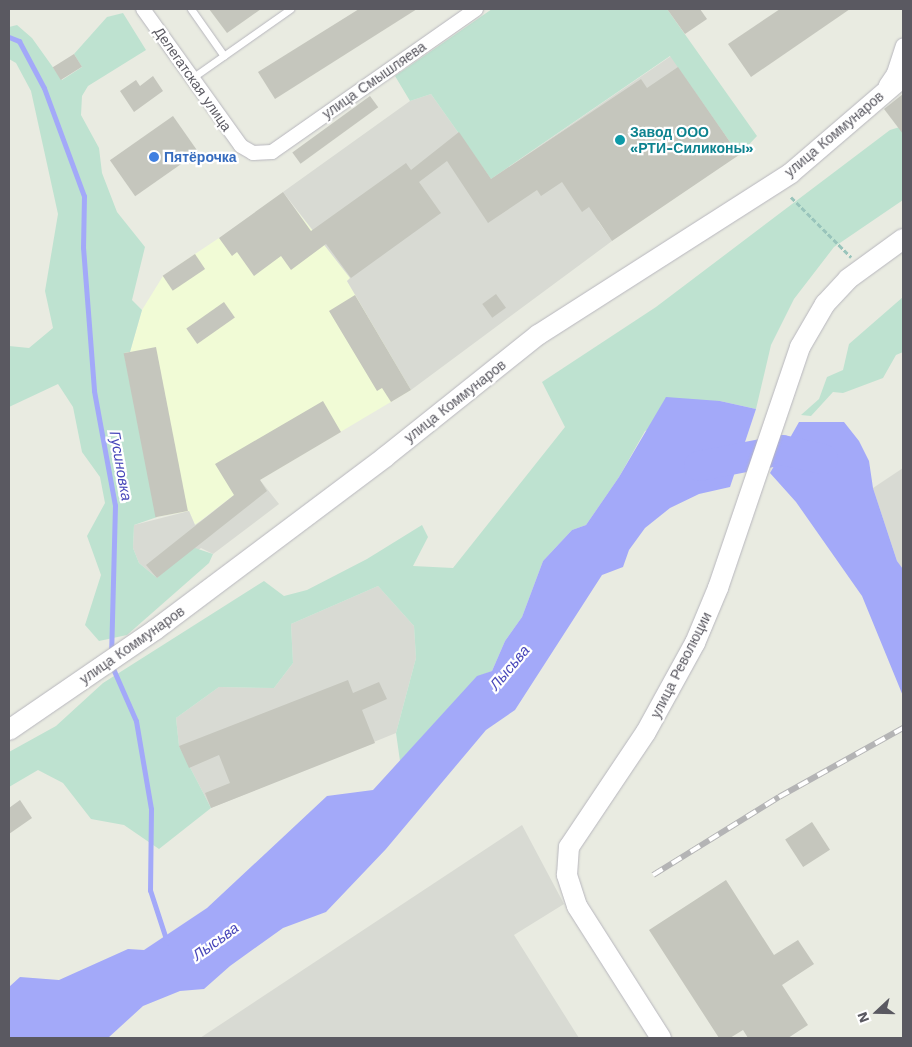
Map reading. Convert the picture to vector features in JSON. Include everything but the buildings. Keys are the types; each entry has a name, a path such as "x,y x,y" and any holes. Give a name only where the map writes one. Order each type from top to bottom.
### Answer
{"main road":[{"name":"улица Коммунаров","path":"9,730 155,630 385,457 538,335 791,173 903,77"},
{"name":"улица Революции","path":"661,1038 578,906 566,862 569,847 646,732 682,671 707,617 800,347 826,304 848,279 903,239"}],"street":[{"name":"Делегатская улица","path":"143,9 240,146 253,153 272,152"},
{"name":"улица Смышляева","path":"272,152 476,9"},
{"path":"878,97 894,73 903,45"}],"lane":[{"path":"191,9 224,56"},
{"path":"192,78 290,9"}],"path":[{"path":"791,197 846,251"}],"shaded area":[{"path":"492,9 667,9 757,136 739,155 670,56 491,179 431,94 410,101 395,76"},
{"path":"123,13 146,50 88,86 82,96 81,115 99,148 102,173 117,212 145,247 132,300 142,310 130,352 124,353 157,517 134,525 133,548 139,563 157,578 192,547 213,554 209,563 127,635 99,641 85,625 101,575 87,536 105,503 100,477 82,452 73,407 58,384 9,407 9,346 29,348 53,328 45,291 58,214 31,91 16,63 9,59 9,27 17,25 32,38 62,80 82,67 74,54 107,17"},
{"name":"Завод ООО «РТИ-Силиконы»","path":"671,56 725,135 598,221 612,241 411,390 347,281 350,278 283,192 410,101 431,94 491,179"},
{"path":"903,126 903,200 834,247 794,299 771,345 756,409 720,401 645,431 619,477 586,525 572,530 543,561 522,617 505,641 492,671 477,677 400,761 396,733 416,658 414,626 378,586 291,624 293,663 274,688 219,687 176,718 179,746 211,808 159,849 124,825 91,819 63,783 38,770 9,787 9,752 56,726 103,683 264,581 284,596 307,590 367,559 422,525 428,537 413,566 453,568 565,427 542,382 656,307 890,130"},
{"path":"296,210 351,278 347,281 411,390 234,495 195,525 189,511 157,517 124,353 130,352 142,310 163,276 219,238 232,255"},
{"path":"903,297 903,352 896,355 883,378 843,393 833,392 811,416 801,415 819,399 827,377 843,370 849,344"},
{"path":"903,468 903,569 897,561 873,488"},
{"path":"260,480 279,504 213,554 201,548 157,578 139,563 133,548 134,525 189,511 195,525"},
{"path":"378,586 414,626 416,658 396,733 211,808 179,746 176,718 219,687 274,688 293,663 291,624"},
{"path":"522,825 564,904 514,935 579,1038 200,1038"}],"water":[{"path":"666,397 720,401 756,409 730,487 699,494 670,508 645,528 629,550 623,567 602,575 515,710 486,730 386,849 326,912 283,928 230,966 204,989 180,991 143,1006 108,1038 9,1038 9,987 20,977 59,980 128,949 144,950 207,908 327,796 373,790 477,676 492,671 505,641 522,617 543,561 572,530 586,525 619,477"},
{"path":"799,422 844,422 859,441 869,461 873,488 897,561 903,569 903,696 862,596 796,502 770,473"}],"waterway":[{"name":"Гусиновка","path":"9,37 19,41 44,88 84,196 83,247 94,391 115,505 111,654"},
{"name":"Лысьва","path":"699,466 782,450 823,459"},
{"name":"Гусиновка","path":"111,664 136,721 151,809 150,890 167,942"}],"railway":[{"path":"653,875 779,797 903,728"}],"place":[{"name":"Завод ООО «РТИ-Силиконы»","path":"620,140"},
{"name":"Пятёрочка","path":"154,157"}]}
